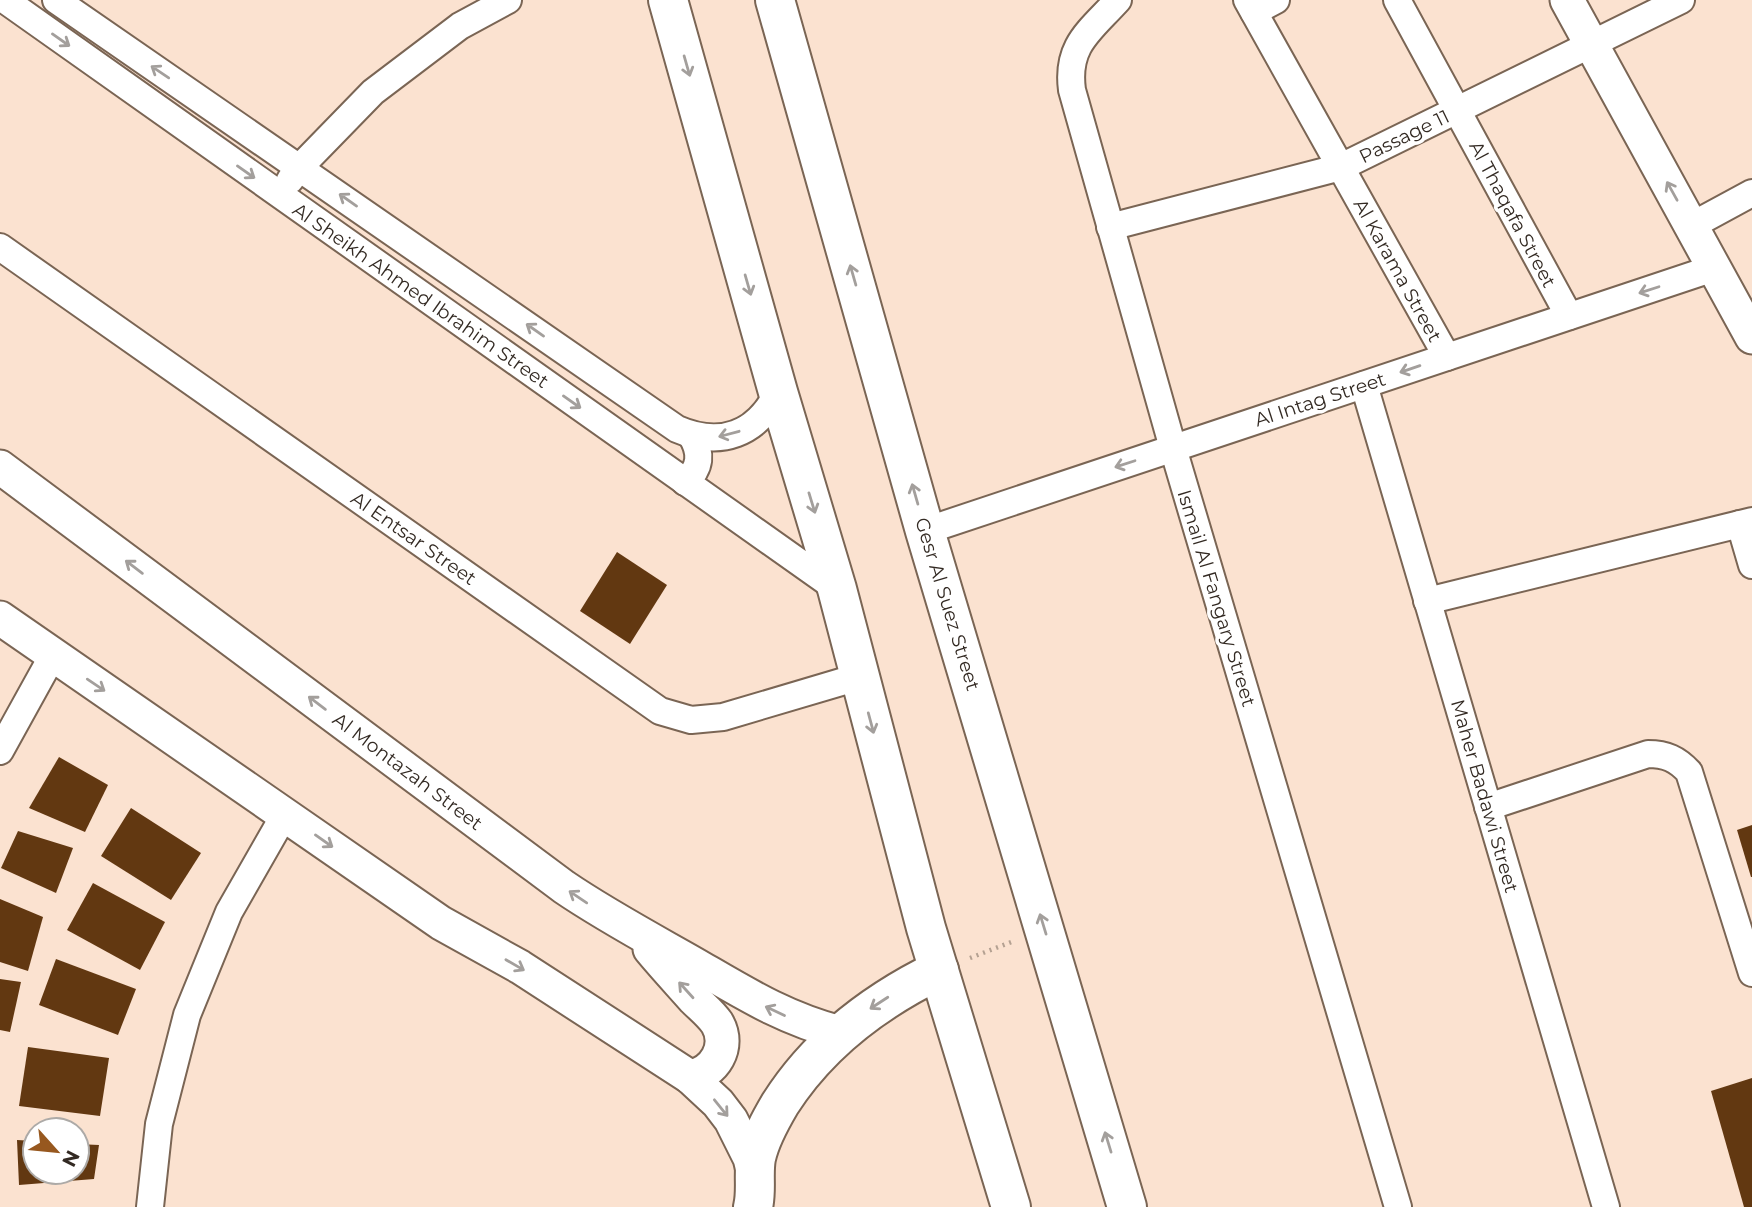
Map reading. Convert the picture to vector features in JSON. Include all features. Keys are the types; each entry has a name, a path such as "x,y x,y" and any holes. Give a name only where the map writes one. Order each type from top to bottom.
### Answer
{"main road":[{"path":"668,0 778,392 837,589 939,971 1011,1207"},
{"name":"Gesr Al Suez Street","path":"775,0 925,531 1127,1207"},
{"path":"754,1193 756,1158 768,1123 788,1091 812,1062 840,1033 870,1009 939,971"}],"street":[{"name":"Al Sheikh Ahmed Ibrahim Street","path":"5,0 837,589"},
{"path":"279,195 300,167 373,92 460,26 508,0"},
{"name":"Ismail Al Fangary Street","path":"1118,0 1076,46 1070,75 1072,90 1173,449 1398,1207"},
{"name":"Al Thaqafa Street","path":"1398,0 1569,316"},
{"path":"1567,0 1752,337"},
{"name":"Passage 11","path":"1110,227 1341,167 1681,0"},
{"name":"Al Karama Street","path":"1259,4 1341,167 1447,357"},
{"name":"Al Sheikh Ahmed Ibrahim Street","path":"74,5 300,167 677,429 691,435 715,438 738,432 751,426 762,416 778,392"},
{"path":"1691,226 1752,193"},
{"name":"Al Entsar Street","path":"0,247 660,711 691,720 723,717 859,677"},
{"name":"Al Intag Street","path":"925,531 1714,268"},
{"name":"Maher Badawi Street","path":"1364,385 1606,1207"},
{"path":"685,482 693,475 698,465 699,454 691,435"},
{"name":"Al Montazah Street","path":"0,467 564,887 759,1002 811,1026 840,1033"},
{"path":"1427,601 1746,522 1752,565"},
{"path":"0,618 441,923 520,967 690,1077 718,1103 731,1120 750,1158 754,1193"},
{"path":"0,751 52,655"},
{"path":"1488,807 1648,754 1660,754 1681,763 1689,772 1752,973"},
{"path":"150,1207 159,1124 187,1016 229,912 285,814"},
{"path":"636,931 711,1016 721,1034 720,1053 716,1063 700,1075 690,1077"}],"path":[{"path":"939,971 1044,929"}],"building":[{"path":"617,552 667,585 630,644 580,611"},
{"path":"59,757 108,785 85,832 29,808"},
{"path":"131,808 201,853 171,900 101,856"},
{"path":"1752,825 1752,877 1751,877 1737,830"},
{"path":"18,831 73,848 56,893 1,868"},
{"path":"93,883 165,922 140,970 67,930"},
{"path":"0,899 43,917 28,971 0,962"},
{"path":"56,959 136,989 118,1035 39,1005"},
{"path":"0,979 21,982 10,1032 0,1030"},
{"path":"28,1047 109,1058 100,1116 19,1106"},
{"path":"1752,1078 1752,1207 1744,1207 1711,1091"},
{"path":"17,1140 21,1140 19,1185"},
{"path":"91,1145 99,1145 94,1179 91,1179"}]}
